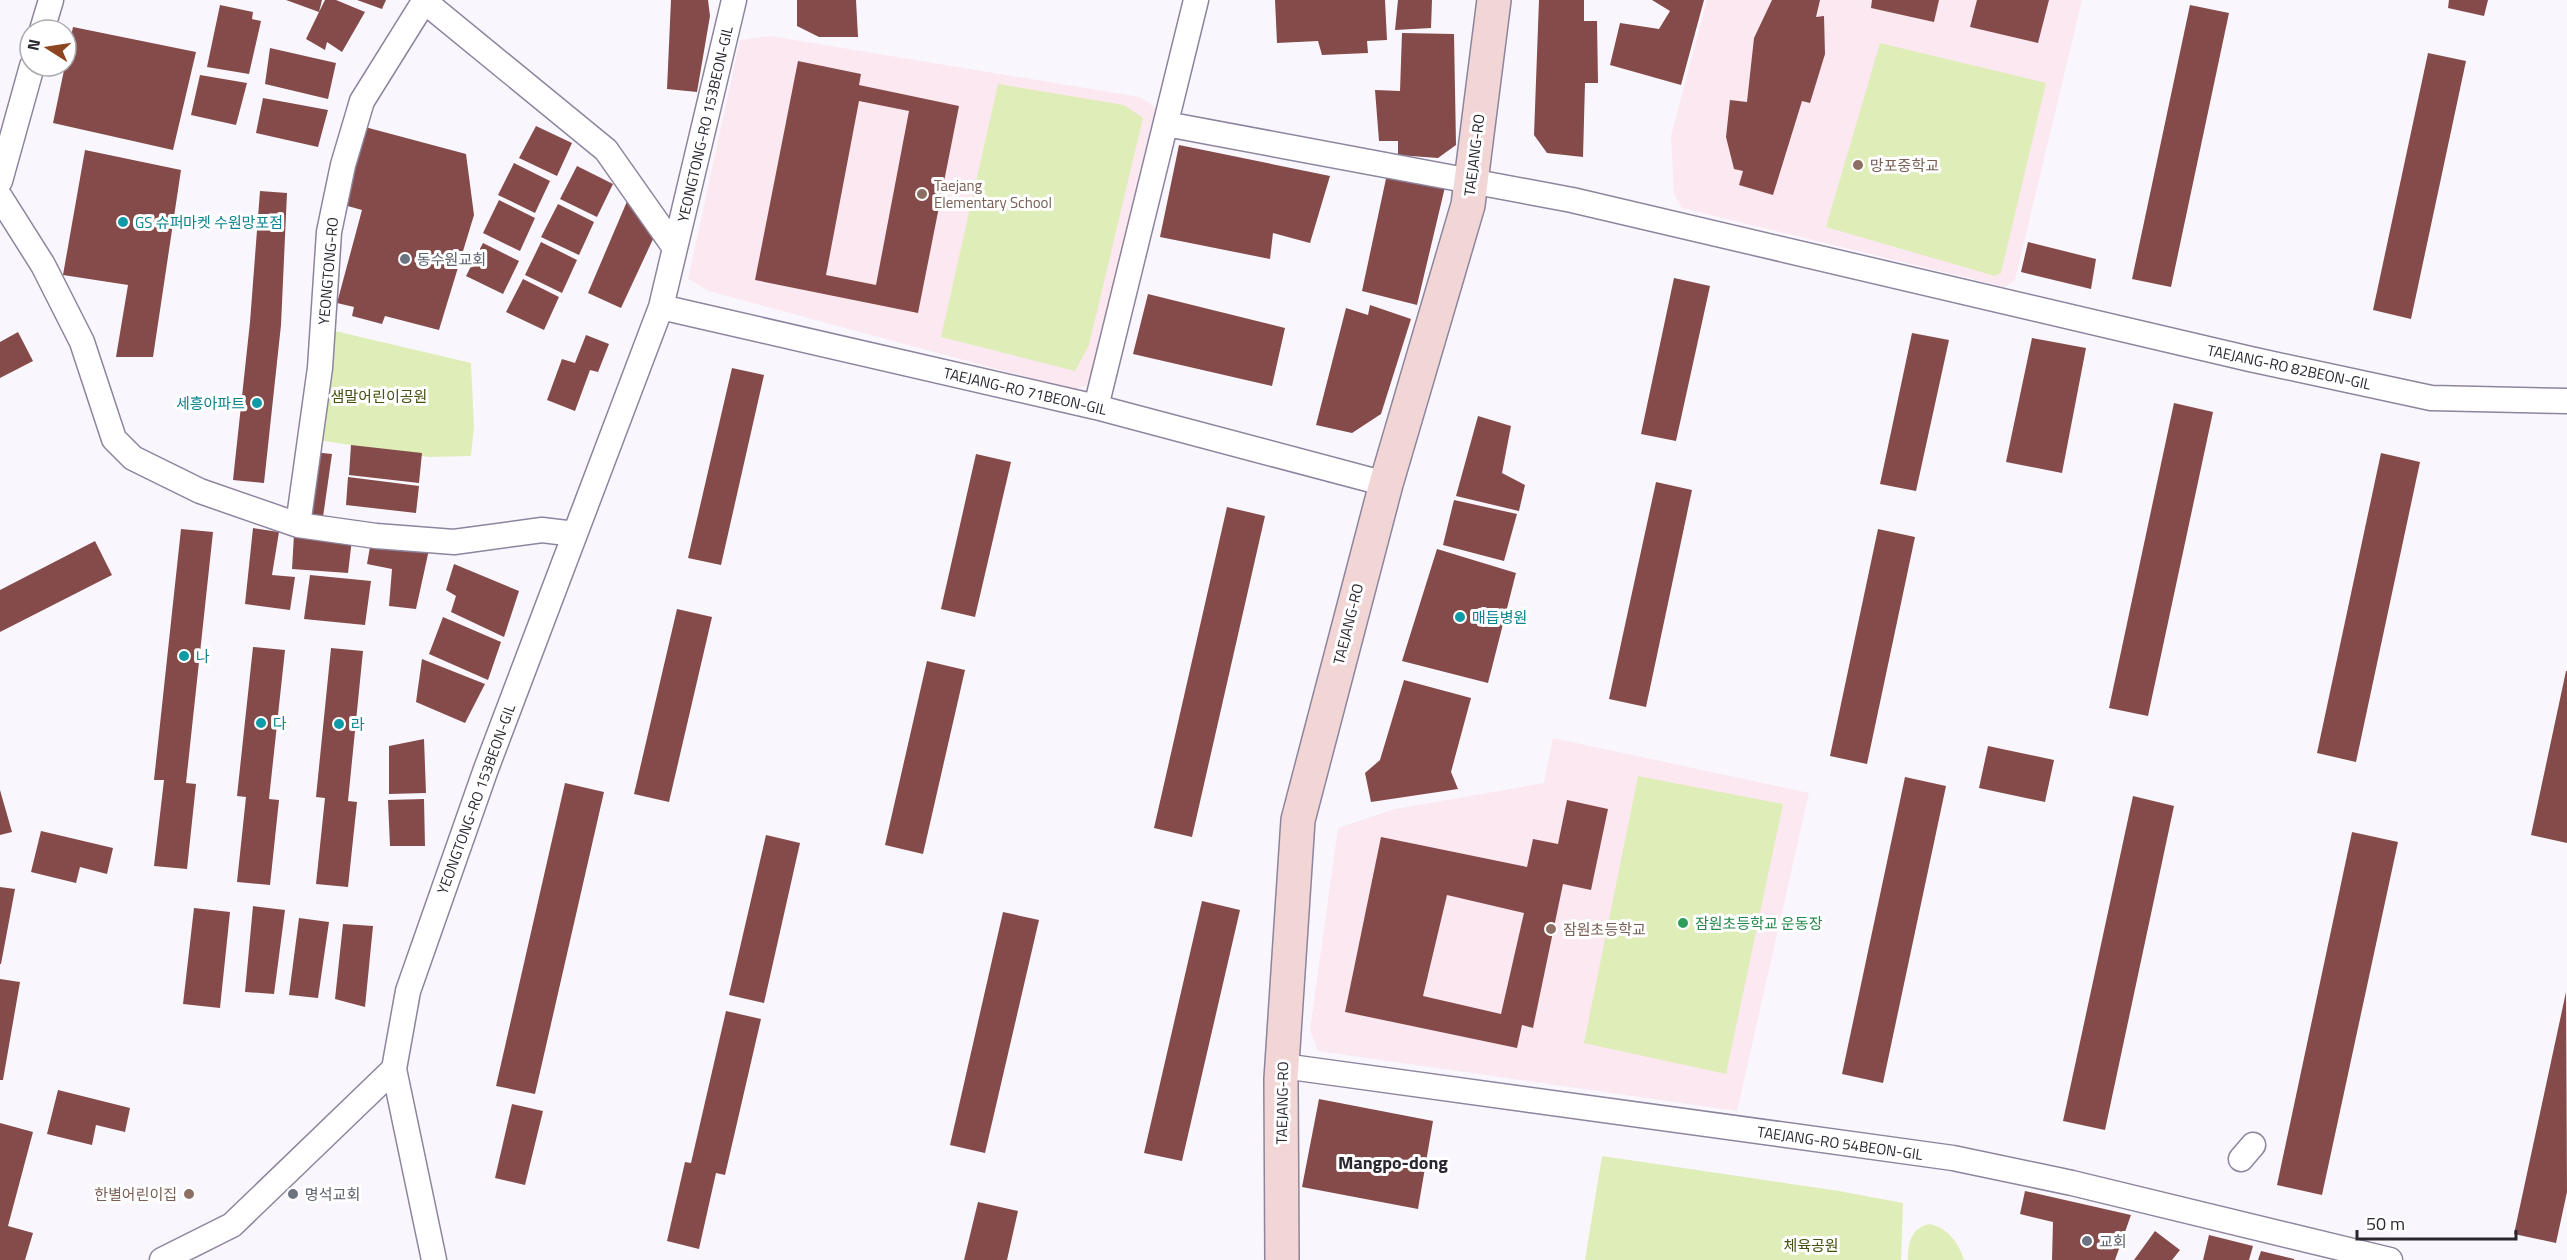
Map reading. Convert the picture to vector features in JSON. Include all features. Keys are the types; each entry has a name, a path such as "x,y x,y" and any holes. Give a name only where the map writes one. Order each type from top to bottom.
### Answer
{"street":[{"path":"46,18 51,0"},
{"name":"YEONGTONG-RO 153BEON-GIL","path":"434,1260 394,1069 408,991 486,769 661,307 734,0"},
{"path":"1096,407 1196,0"},
{"name":"TAEJANG-RO","path":"1282,1260 1281,1078 1298,820 1386,484 1468,205 1494,0"},
{"name":"YEONGTONG-RO 153BEON-GIL","path":"424,1 606,150 675,248"},
{"name":"YEONGTONG-RO","path":"298,525 320,368 329,232 343,165 362,101 424,1"},
{"path":"0,181 29,78"},
{"name":"TAEJANG-RO 82BEON-GIL","path":"1166,124 1572,200 2250,360 2431,398 2567,401"},
{"path":"0,197 43,265 82,342 114,439 133,458 200,491 298,525 376,536 454,542 542,530 575,534"},
{"name":"TAEJANG-RO 71BEON-GIL","path":"661,307 1096,407 1386,484"},
{"name":"TAEJANG-RO 54BEON-GIL","path":"1283,1066 1953,1158 2072,1183 2390,1260"},
{"path":"162,1260 232,1225 394,1069"}],"shaded area":[{"name":"망포중학교","path":"1707,0 2082,0 2015,280 2005,287 1682,208 1674,194 1671,136"},
{"name":"Taejang Elementary School","path":"770,36 1140,97 1157,109 1094,383 1074,390 709,291 688,279 740,40"},
{"name":"잠원초등학교","path":"1553,738 1809,793 1737,1111 1318,1051 1310,1030 1338,828 1395,809 1544,783"}],"green space":[{"path":"1880,43 2046,83 2001,273 1995,276 1826,227"},
{"path":"998,84 1124,105 1143,118 1089,345 1075,371 941,337"},
{"name":"샘말어린이공원","path":"331,330 471,363 474,427 471,456 428,457 318,440"},
{"name":"잠원초등학교 운동장","path":"1638,776 1783,804 1726,1074 1584,1043"},
{"name":"체육공원","path":"1602,1156 1839,1191 1903,1203 1901,1260 1585,1260"},
{"path":"1930,1224 1942,1229 1952,1237 1964,1260 1908,1260 1909,1248 1915,1232"}],"building":[{"path":"286,0 322,0 319,12"},
{"path":"325,0 336,0 365,12 342,52 327,42 325,50 306,39"},
{"path":"357,0 386,0 382,9"},
{"path":"671,0 708,0 710,16 697,92 667,89"},
{"path":"797,0 856,0 858,37 819,37 797,26"},
{"path":"1275,0 1385,0 1387,40 1367,41 1368,53 1322,55 1318,41 1277,43"},
{"path":"1398,0 1432,0 1431,28 1395,30"},
{"path":"1539,0 1584,0 1584,21 1597,21 1598,83 1585,83 1583,157 1547,153 1534,135"},
{"path":"1652,0 1704,0 1681,85 1610,65 1620,23 1659,29 1670,11"},
{"path":"1772,0 1820,0 1816,17 1824,16 1825,54 1810,103 1802,101 1773,195 1739,185 1743,171 1734,169 1726,137 1730,100 1747,102 1754,38"},
{"path":"1872,0 1939,0 1934,22 1871,8"},
{"path":"1977,0 2049,0 2038,43 1970,27"},
{"path":"2449,0 2488,0 2484,16 2448,8"},
{"path":"220,5 253,12 252,19 261,21 249,74 207,67"},
{"path":"2190,5 2229,13 2171,287 2132,279"},
{"path":"78,28 196,52 173,150 53,123 62,78 78,78"},
{"path":"1402,33 1454,34 1456,145 1438,158 1398,155 1398,141 1379,141 1375,90 1400,91"},
{"path":"270,48 336,63 328,99 265,84"},
{"path":"2428,53 2466,61 2411,319 2373,310"},
{"path":"798,61 861,74 859,85 959,106 918,313 755,280","holes":["859,101 909,111 876,285 826,275"]},
{"path":"200,75 247,83 236,125 191,115"},
{"path":"263,98 328,110 318,147 256,133"},
{"path":"536,126 572,143 557,176 519,158"},
{"name":"동수원교회","path":"365,127 466,154 474,215 439,330 385,316 382,324 352,316 354,307 337,303 362,210 344,205"},
{"path":"1179,145 1330,176 1310,243 1273,233 1270,259 1160,237"},
{"name":"GS 슈퍼마켓 수원망포점","path":"85,150 181,170 153,357 116,357 128,285 63,275"},
{"path":"514,163 550,181 535,213 498,195"},
{"path":"577,166 613,184 597,217 560,199"},
{"path":"1387,174 1445,187 1417,305 1362,291"},
{"name":"세흥아파트","path":"260,191 287,193 281,325 264,483 233,480 250,322"},
{"path":"628,199 654,237 621,308 588,293"},
{"path":"499,200 535,218 520,251 483,233"},
{"path":"558,204 594,222 579,255 541,237"},
{"path":"541,242 577,260 562,293 525,275"},
{"path":"2028,242 2096,259 2091,289 2021,272"},
{"path":"483,243 519,261 503,294 466,276"},
{"path":"1674,278 1710,286 1676,441 1641,434"},
{"path":"523,279 559,297 544,330 506,312"},
{"path":"1148,294 1285,328 1272,386 1133,354"},
{"path":"1370,305 1411,319 1381,414 1352,433 1316,425 1346,308 1368,315"},
{"path":"18,332 33,361 0,378 0,342"},
{"path":"1912,333 1949,340 1916,491 1880,484"},
{"path":"586,335 609,344 598,372 590,370 575,411 547,400 562,359 575,363"},
{"path":"2032,338 2086,348 2062,473 2006,462"},
{"path":"732,368 764,375 721,565 688,558"},
{"path":"2174,403 2213,412 2148,716 2109,708"},
{"path":"1478,416 1511,426 1502,473 1525,485 1519,511 1456,496"},
{"path":"351,445 422,453 419,483 349,475"},
{"path":"313,452 332,454 322,524 304,522"},
{"path":"2381,453 2420,462 2356,762 2317,753"},
{"path":"976,454 1011,462 975,617 941,609"},
{"path":"348,477 419,486 416,513 346,505"},
{"path":"1656,482 1692,490 1646,707 1609,699"},
{"path":"1454,500 1517,514 1504,561 1443,545"},
{"path":"1227,507 1265,516 1192,837 1154,828"},
{"path":"253,528 279,532 272,575 295,577 290,610 245,604"},
{"name":"나","path":"181,529 213,532 186,783 196,784 187,869 154,866 164,780 154,780"},
{"path":"1878,529 1915,537 1867,764 1830,756"},
{"path":"294,534 352,539 348,573 292,569"},
{"path":"95,541 112,575 0,632 0,590"},
{"path":"371,541 430,545 416,609 389,606 392,569 367,564"},
{"name":"매듭병원","path":"1437,549 1516,573 1488,683 1402,661"},
{"path":"454,564 519,591 504,637 451,612 456,596 446,590"},
{"path":"310,575 371,581 365,625 304,619"},
{"path":"677,609 712,617 669,802 634,794"},
{"path":"443,617 501,642 488,680 429,654"},
{"name":"다","path":"253,647 285,650 269,799 279,800 270,885 237,882 246,797 237,796"},
{"name":"라","path":"331,648 363,651 348,801 357,802 348,887 316,884 325,798 316,797"},
{"path":"422,659 485,684 465,723 416,702"},
{"path":"927,661 965,670 923,854 885,845"},
{"path":"2567,671 2567,843 2531,835"},
{"path":"1404,680 1471,698 1451,772 1458,789 1371,802 1365,773 1380,760"},
{"path":"424,739 426,793 389,794 389,746"},
{"path":"1988,746 2054,760 2045,802 1979,788"},
{"path":"1905,777 1946,786 1883,1083 1842,1074"},
{"path":"565,783 604,792 535,1094 496,1086"},
{"path":"0,790 12,832 0,835"},
{"path":"2133,796 2174,806 2105,1130 2063,1121"},
{"path":"424,799 425,846 390,846 388,800"},
{"path":"1567,800 1608,809 1591,890 1563,884 1533,1028 1522,1025 1517,1048 1345,1012 1381,837 1527,867 1533,839 1558,844","holes":["1447,895 1524,913 1501,1014 1423,996"]},
{"path":"41,831 113,848 107,874 80,867 76,883 31,872"},
{"path":"2352,832 2398,842 2322,1195 2277,1185"},
{"path":"766,835 800,843 764,1003 729,995"},
{"path":"0,887 15,889 1,964 0,964"},
{"path":"1202,901 1240,910 1182,1161 1144,1153"},
{"path":"253,906 285,910 274,994 245,992"},
{"path":"194,908 230,912 220,1008 183,1004"},
{"path":"1003,912 1039,920 985,1153 950,1145"},
{"path":"299,918 329,922 318,998 289,995"},
{"path":"343,924 373,926 365,1007 335,999"},
{"path":"0,979 20,982 3,1080 0,1080"},
{"path":"2566,992 2567,1192 2556,1243 2514,1234"},
{"path":"726,1011 761,1019 725,1175 716,1173 699,1249 667,1241 685,1162 691,1163"},
{"path":"58,1090 130,1108 125,1132 96,1125 92,1145 47,1134"},
{"path":"1319,1099 1433,1121 1418,1209 1302,1187"},
{"path":"512,1104 543,1111 525,1185 495,1178"},
{"path":"0,1123 33,1132 8,1226 33,1233 25,1260 0,1260"},
{"name":"교회","path":"2025,1191 2131,1215 2115,1260 2052,1260 2053,1222 2020,1214"},
{"path":"978,1202 1018,1211 1007,1260 964,1260"},
{"path":"2155,1231 2180,1250 2172,1260 2134,1260"},
{"path":"2209,1235 2253,1246 2249,1260 2203,1260"},
{"path":"2261,1251 2294,1259 2294,1260 2258,1260"}],"place":[{"name":"망포중학교","path":"1858,165"},
{"name":"Taejang Elementary School","path":"922,194"},
{"name":"GS 슈퍼마켓 수원망포점","path":"123,222"},
{"name":"동수원교회","path":"405,259"},
{"name":"세흥아파트","path":"257,403"},
{"name":"매듭병원","path":"1460,617"},
{"name":"나","path":"184,656"},
{"name":"다","path":"261,723"},
{"name":"라","path":"339,724"},
{"name":"잠원초등학교 운동장","path":"1683,923"},
{"name":"잠원초등학교","path":"1551,929"},
{"name":"한별어린이집","path":"189,1194"},
{"name":"명석교회","path":"293,1194"},
{"name":"교회","path":"2087,1241"}],"district":[{"name":"Mangpo-dong","path":"1393,1162"}]}
